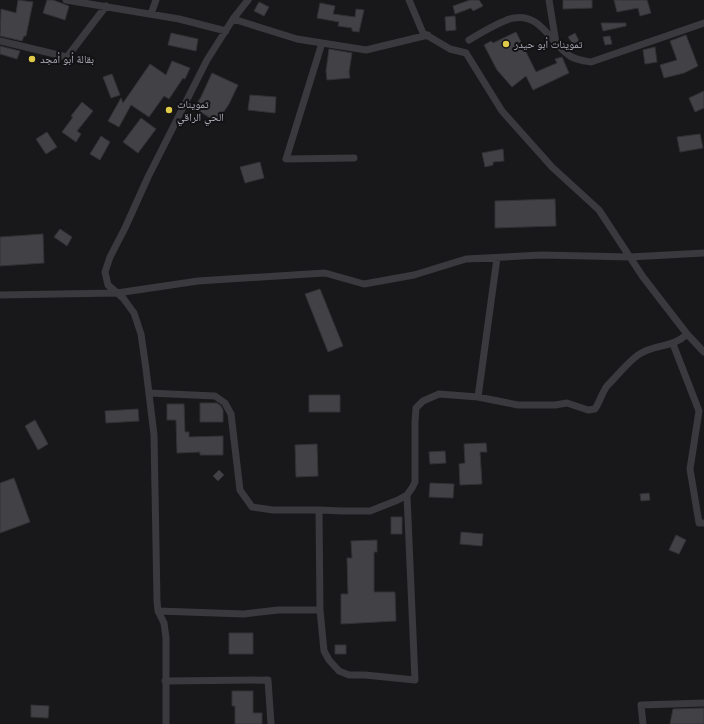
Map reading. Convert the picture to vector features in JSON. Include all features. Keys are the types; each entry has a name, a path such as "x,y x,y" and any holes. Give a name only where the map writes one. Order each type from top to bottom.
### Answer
{"street":[{"path":"66,0 179,19 226,31"},
{"path":"151,14 156,0"},
{"path":"166,724 166,638 164,623 158,611 154,435 145,362 134,313 123,298 108,285 105,272 110,257 148,177 207,60 233,19 248,0"},
{"path":"409,0 424,33 450,49 466,54 502,111 552,167 599,210 643,277 687,334 704,352"},
{"path":"550,0 556,43"},
{"path":"0,41 67,56 106,6"},
{"path":"469,40 512,18 523,17 540,25 570,56 582,61 591,62 704,23"},
{"path":"233,19 298,39 366,50 428,35"},
{"path":"322,43 286,159 354,158"},
{"path":"0,295 117,293 198,281 325,273 364,284 414,275 466,259 541,255 630,257 704,253"},
{"path":"478,397 497,258"},
{"path":"149,393 215,396 225,403 231,414 240,490 252,507 273,510 370,511 407,495 415,482 414,422 416,408 423,401 439,394 478,397 518,405 555,405 567,403 588,410 595,409 607,386 639,354 657,346 673,344 681,340 687,334"},
{"path":"673,344 699,411 690,470 699,523 704,523"},
{"path":"319,510 320,610 324,651 329,660 339,671 349,675 366,675 416,680 407,495"},
{"path":"158,611 244,614 278,610 320,610"},
{"path":"165,681 268,680 271,724"},
{"path":"643,724 641,705 704,703"}],"building":[{"path":"18,0 33,2 26,36 24,36 22,41 0,36 1,9 16,13"},
{"path":"47,0 53,0 69,6 65,20 43,13"},
{"path":"470,0 479,0 483,6 473,11 471,8 455,14 453,6"},
{"path":"563,0 592,0 592,8 563,9"},
{"path":"614,0 647,0 651,13 640,16 638,8 617,12"},
{"path":"259,2 269,7 264,16 254,11"},
{"path":"320,3 335,6 333,14 355,17 356,9 364,10 359,32 352,31 352,28 338,26 339,22 317,18"},
{"path":"455,16 456,30 446,31 445,17"},
{"path":"601,23 626,23 626,26 603,31"},
{"path":"516,32 536,72 557,63 555,59 562,57 569,73 533,90 526,76 512,87 497,70 484,45 491,41 493,43"},
{"path":"171,33 198,39 196,51 168,45"},
{"path":"575,33 579,41 573,44 568,37"},
{"path":"686,35 698,66 684,73 664,78 660,65 677,60 670,41"},
{"path":"610,36 612,44 605,45 603,37"},
{"path":"0,46 20,51 17,59 0,54"},
{"path":"655,47 657,62 645,64 643,50"},
{"path":"329,49 352,53 349,72 350,78 327,80 326,71"},
{"path":"172,61 190,68 185,79 183,78 169,99 164,96 149,117 131,105 119,127 108,121 121,98 123,103 150,64 166,75"},
{"path":"212,73 238,85 229,104 217,122 194,108"},
{"path":"112,74 120,95 111,98 103,77"},
{"path":"704,91 704,108 695,112 689,98"},
{"path":"250,95 276,97 275,113 248,110"},
{"path":"82,102 93,111 77,131 81,134 76,142 62,132 73,117 71,116"},
{"path":"141,118 156,129 138,153 123,142"},
{"path":"47,132 57,147 46,154 36,139"},
{"path":"700,134 703,148 680,152 677,137"},
{"path":"101,136 110,142 100,160 90,154"},
{"path":"503,149 504,161 493,162 493,165 485,167 482,153"},
{"path":"260,162 264,178 245,183 240,167"},
{"path":"555,199 556,226 495,228 495,201"},
{"path":"60,229 72,237 67,246 54,237"},
{"path":"43,234 44,263 0,266 0,237"},
{"path":"320,289 343,346 328,352 305,294"},
{"path":"309,395 340,395 340,412 309,412"},
{"path":"200,403 217,403 221,406 223,410 223,422 200,422"},
{"path":"167,404 184,404 185,432 189,432 189,437 223,436 223,455 200,455 200,452 177,453 176,420 167,420"},
{"path":"138,409 139,421 106,423 105,411"},
{"path":"35,420 48,444 38,450 25,426"},
{"path":"486,443 487,452 480,452 482,484 460,485 459,464 465,463 464,444"},
{"path":"317,444 318,476 296,477 295,445"},
{"path":"445,451 446,463 430,464 429,452"},
{"path":"219,470 224,475 218,481 213,476"},
{"path":"14,478 30,522 0,533 0,483"},
{"path":"430,483 454,484 453,498 429,497"},
{"path":"649,493 650,500 641,501 640,494"},
{"path":"391,517 402,517 402,534 391,534"},
{"path":"461,532 483,534 482,546 460,544"},
{"path":"676,535 686,540 679,554 669,550"},
{"path":"377,540 377,552 374,552 374,592 395,592 396,621 341,624 341,594 348,594 347,558 352,558 351,541"},
{"path":"229,633 253,633 253,654 229,654"},
{"path":"335,645 346,645 346,654 335,654"},
{"path":"232,691 253,691 253,713 262,713 262,724 235,724 235,706 232,706"},
{"path":"31,705 49,706 48,718 31,717"},
{"path":"704,708 704,724 670,724 673,709"}],"place":[{"name":"تموينات أبو حيدر","path":"506,44"},
{"name":"بقالة أبو أمجد","path":"32,59"},
{"name":"تموينات الحي الراقي","path":"169,110"}]}
